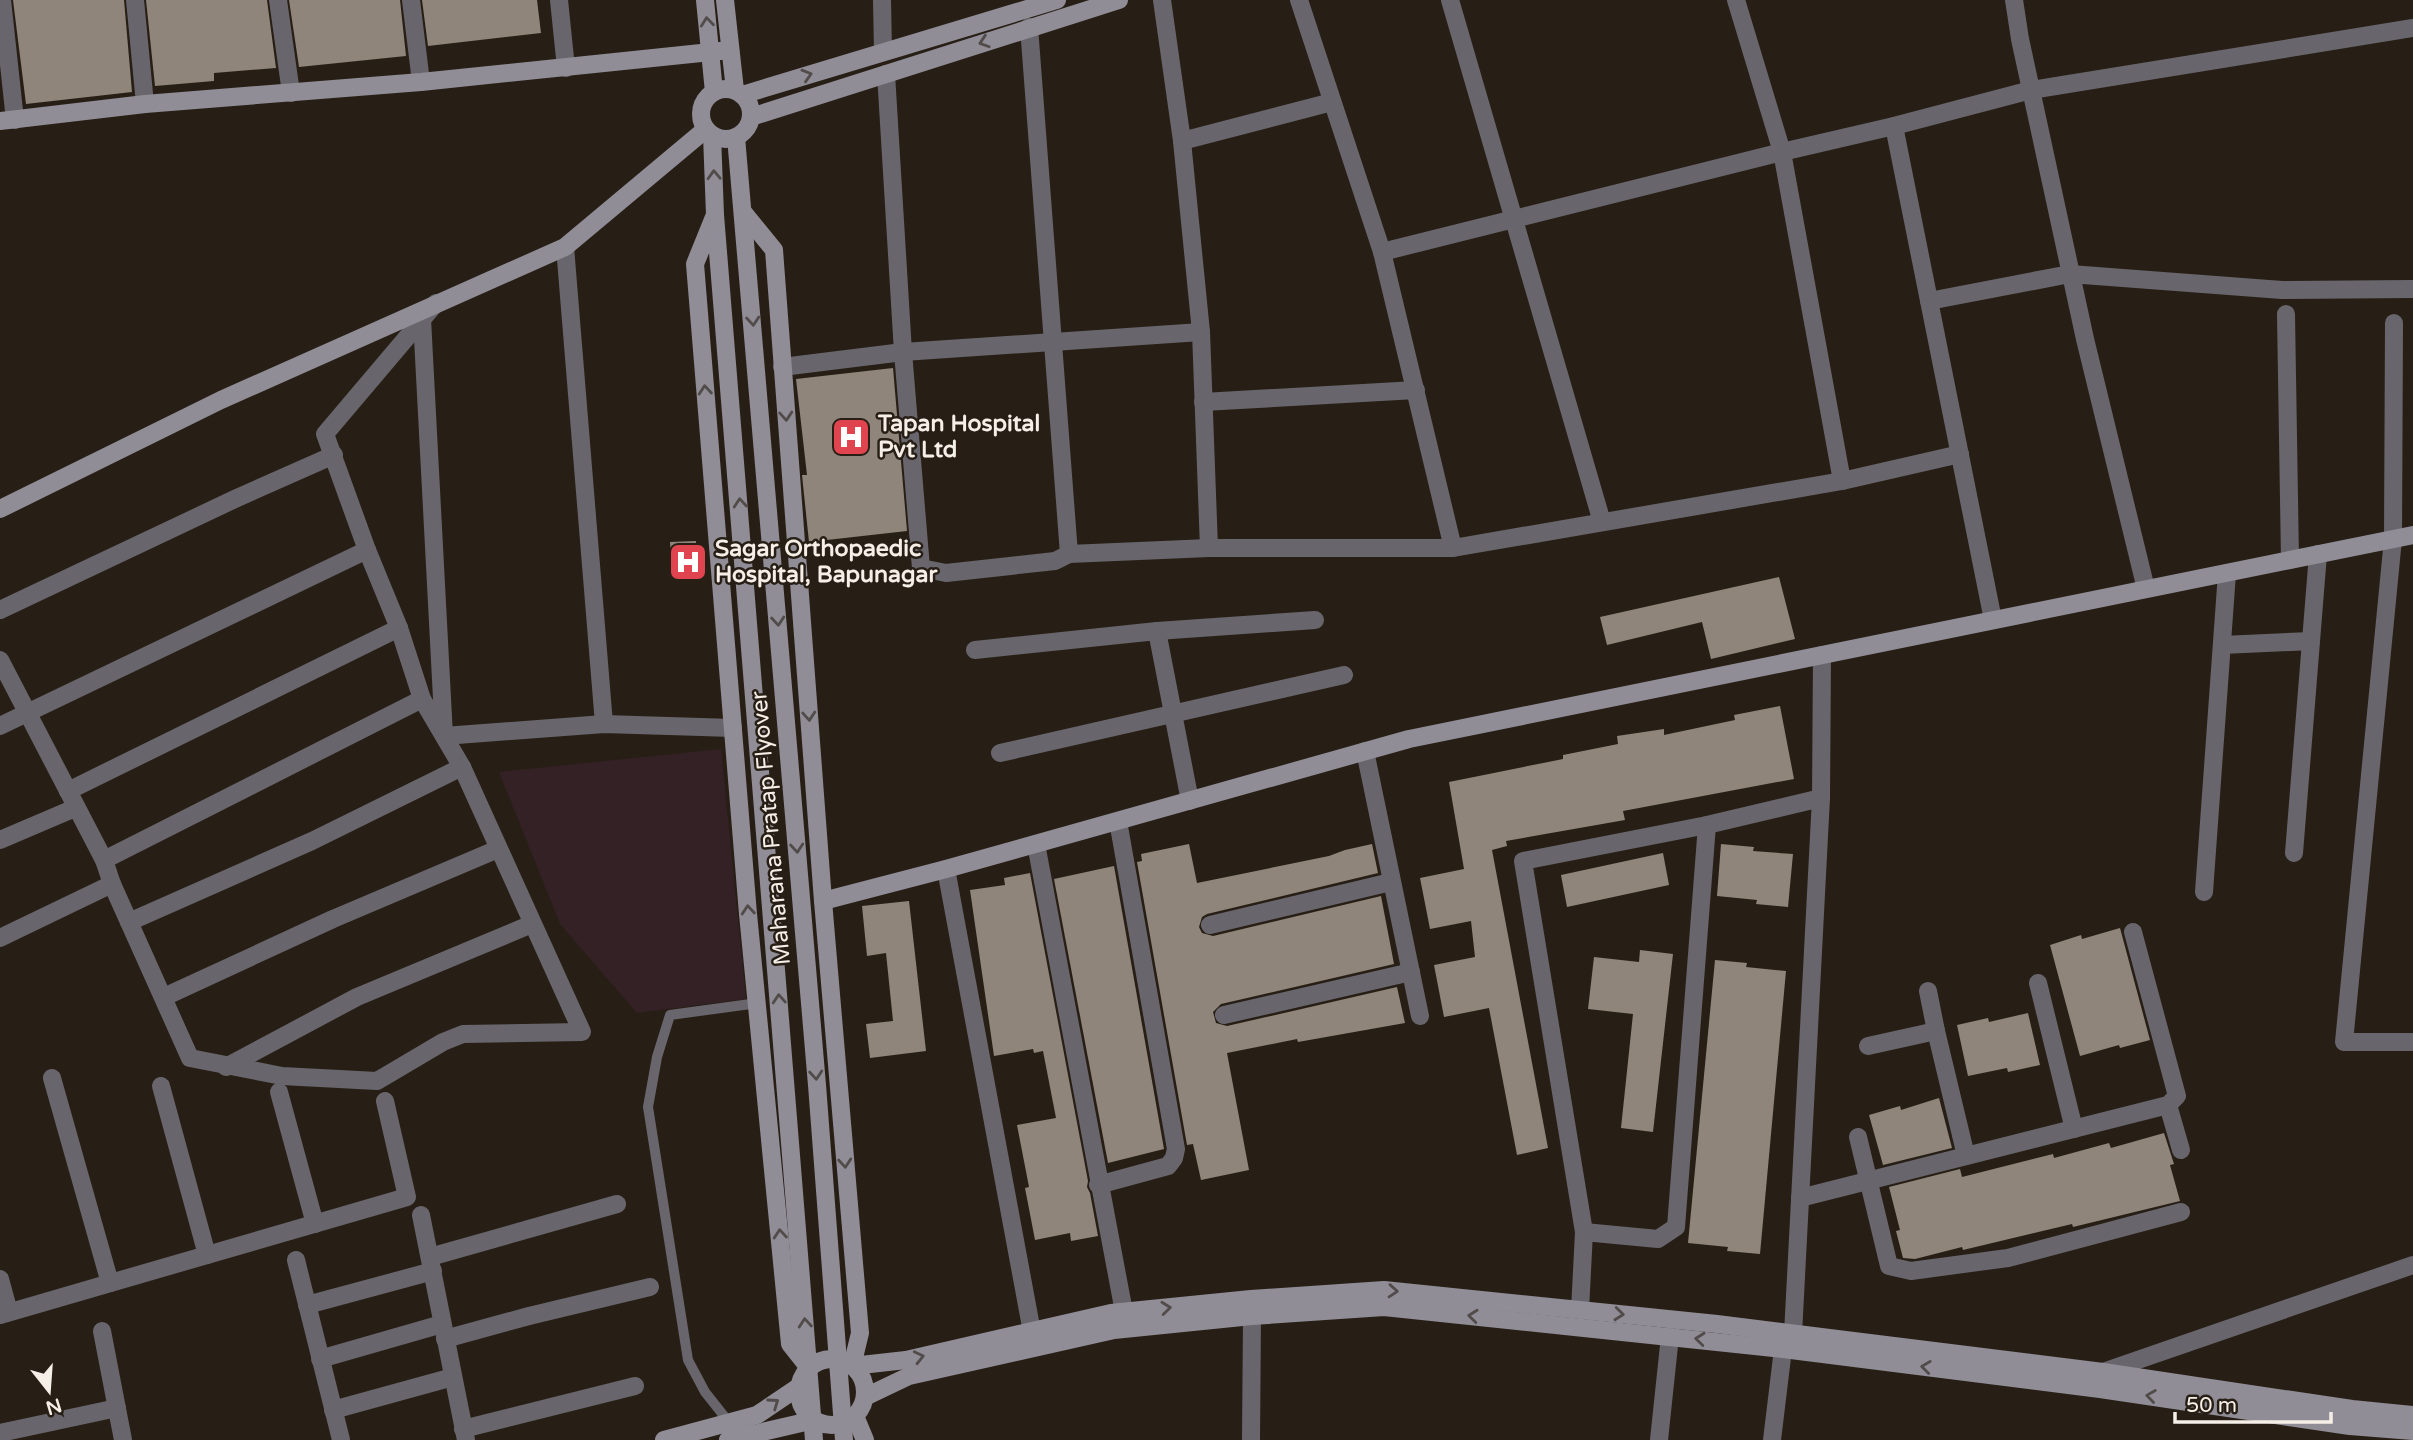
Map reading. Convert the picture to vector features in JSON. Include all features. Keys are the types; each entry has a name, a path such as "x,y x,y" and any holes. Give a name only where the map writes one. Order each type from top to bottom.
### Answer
{"street":[{"path":"2,0 7,120 145,104 421,82 730,50"},
{"path":"135,0 145,104"},
{"path":"278,0 291,93"},
{"path":"411,0 421,82"},
{"path":"559,0 566,68"},
{"path":"705,0 714,92"},
{"path":"725,0 738,92"},
{"path":"882,0 883,52"},
{"path":"738,92 1057,0"},
{"path":"751,117 1119,0"},
{"path":"1162,0 1182,141 1200,332 1209,548"},
{"path":"1299,0 1382,252 1453,548"},
{"path":"1450,0 1602,522"},
{"path":"1736,0 1782,152 1842,481"},
{"path":"2014,0 2070,274 2146,589"},
{"path":"1029,27 1069,555"},
{"path":"1382,252 2031,90 2413,28"},
{"path":"886,74 921,568 946,573 1055,561 1069,555 1209,548 1453,548 1842,481 1960,454"},
{"path":"728,89 738,92 748,101 751,117 749,125 736,136 720,138 709,132 701,113 703,104 714,92 728,89"},
{"path":"1182,141 1332,102"},
{"path":"1894,126 1993,620"},
{"path":"0,509 221,400 565,247 709,132"},
{"name":"Maharana Pratap Flyover","path":"709,132 814,1440"},
{"name":"Maharana Pratap Flyover","path":"736,136 844,1440"},
{"path":"743,212 774,250 823,901 860,1333 852,1366"},
{"path":"715,215 695,264 733,728 790,1343 809,1368"},
{"path":"565,247 604,724"},
{"path":"1929,302 2070,274 2282,290 2413,289"},
{"path":"0,660 104,860 112,884 190,1058 282,1076 377,1081 443,1042 463,1034 582,1032 462,767 422,699 325,434 436,303"},
{"path":"2286,314 2290,560"},
{"path":"422,319 444,736"},
{"path":"2394,323 2393,539 2344,1042 2413,1042"},
{"path":"782,368 904,352 1200,332"},
{"path":"1203,402 1416,390"},
{"path":"0,610 334,455"},
{"path":"823,901 1409,739 2413,535"},
{"path":"0,726 367,550"},
{"path":"2294,853 2318,554"},
{"path":"2204,891 2227,573"},
{"path":"975,650 1157,631 1315,620"},
{"path":"0,840 71,799 398,628"},
{"path":"1157,631 1190,801"},
{"path":"2222,645 2311,641"},
{"path":"1772,1440 1783,1349 1793,1334 1821,798 1822,655"},
{"path":"1000,753 1344,675"},
{"path":"104,860 422,699"},
{"path":"444,736 604,724 733,728"},
{"path":"1365,751 1420,1016"},
{"path":"129,922 312,841 462,767"},
{"path":"1580,1310 1584,1231 1523,861 1707,825 1821,798"},
{"path":"1098,1185 1168,1166 1176,1149 1118,821"},
{"path":"1584,1231 1658,1239 1676,1227 1707,825"},
{"path":"1036,844 1124,1312"},
{"path":"163,997 333,919 498,849"},
{"path":"946,869 1032,1332"},
{"path":"1210,925 1391,881"},
{"path":"0,938 112,884"},
{"path":"226,1067 357,997 532,924"},
{"path":"1800,1198 2168,1105 2176,1096 2133,932"},
{"path":"1224,1015 1411,972"},
{"path":"2038,983 2074,1129"},
{"path":"1928,991 1966,1156"},
{"path":"1868,1046 1936,1031"},
{"path":"52,1078 110,1283"},
{"path":"161,1086 207,1255"},
{"path":"279,1092 315,1224"},
{"path":"0,1279 5,1314 407,1198 385,1101"},
{"path":"2168,1105 2181,1150"},
{"path":"1858,1137 1889,1266 1911,1271 2008,1258 2181,1212"},
{"path":"307,1305 617,1204"},
{"path":"421,1215 464,1435 635,1386"},
{"path":"296,1261 341,1440"},
{"path":"2103,1372 2413,1265"},
{"path":"320,1359 444,1331 529,1316 650,1287"},
{"path":"852,1366 906,1360 1124,1312 1251,1299 1384,1290 1793,1334 2103,1372 2352,1409 2413,1415"},
{"path":"728,1440 814,1420 831,1425 840,1424 855,1416 865,1398 909,1376 1114,1330 1252,1316 1384,1307 1783,1349 2100,1389 2350,1426 2413,1431"},
{"path":"1251,1440 1252,1316"},
{"path":"102,1331 123,1440"},
{"path":"1659,1440 1670,1336"},
{"path":"664,1440 757,1415 800,1386 809,1368 830,1359 842,1360 852,1366 863,1380 865,1398"},
{"path":"333,1410 453,1377"},
{"path":"800,1386 802,1405 814,1420"},
{"path":"0,1433 117,1408"},
{"path":"855,1416 865,1440"},
{"path":"806,1440 814,1420"}],"lane":[{"path":"728,1421 705,1392 688,1360 648,1107 657,1057 670,1015 758,1003"}],"shaded area":[{"path":"721,749 746,999 637,1013 560,924 499,772"}],"building":[{"path":"13,0 124,0 132,92 26,104"},
{"path":"146,0 267,0 276,68 214,73 214,81 155,86"},
{"path":"289,0 400,0 406,56 299,67"},
{"path":"422,0 537,0 541,33 428,46"},
{"path":"893,368 907,531 809,542 802,475 807,475 796,379"},
{"path":"696,541 697,575 672,576 670,542"},
{"path":"1779,577 1795,639 1711,659 1702,622 1607,645 1600,617"},
{"path":"1780,706 1794,779 1623,811 1625,820 1506,841 1507,846 1492,850 1548,1148 1517,1155 1489,1008 1444,1017 1434,965 1475,957 1471,921 1430,929 1420,878 1464,869 1449,782 1563,759 1563,755 1618,744 1617,736 1664,729 1664,735 1735,720 1734,715"},
{"path":"1189,844 1197,883 1329,856 1372,844 1378,873 1207,914 1202,917 1199,927 1202,933 1213,936 1381,896 1394,964 1221,1004 1213,1012 1216,1023 1227,1026 1397,987 1405,1023 1298,1042 1297,1039 1227,1053 1249,1170 1201,1180 1193,1144 1187,1145 1137,862 1142,861 1141,854"},
{"path":"1721,844 1754,847 1753,851 1793,854 1788,907 1756,904 1757,900 1717,896"},
{"path":"1663,853 1669,885 1567,907 1561,875"},
{"path":"1114,866 1164,1149 1108,1163 1054,879"},
{"path":"1030,873 1098,1236 1071,1241 1070,1233 1035,1240 1025,1188 1029,1187 1017,1125 1056,1118 1043,1051 1034,1053 1033,1049 994,1056 970,890 1005,885 1004,878"},
{"path":"909,901 926,1051 870,1058 866,1024 893,1021 886,953 867,956 862,906"},
{"path":"2120,928 2150,1040 2080,1056 2050,945 2081,935 2082,939"},
{"path":"1640,950 1673,954 1653,1132 1621,1128 1633,1014 1588,1009 1594,957 1639,962"},
{"path":"1715,960 1747,963 1746,967 1786,971 1760,1254 1688,1243"},
{"path":"2028,1013 2040,1065 1968,1076 1957,1025 1988,1018 1989,1022"},
{"path":"1939,1098 1952,1148 1883,1165 1869,1115 1900,1106 1901,1110"},
{"path":"2164,1133 2174,1164 2170,1165 2180,1201 1963,1250 1962,1247 1915,1259 1903,1258 1896,1231 1900,1230 1889,1187 1960,1169 1962,1177 2053,1154 2054,1158 2109,1143 2111,1148"}],"place":[{"name":"Tapan Hospital Pvt Ltd","path":"851,437"},
{"name":"Sagar Orthopaedic Hospital, Bapunagar","path":"688,562"}]}
